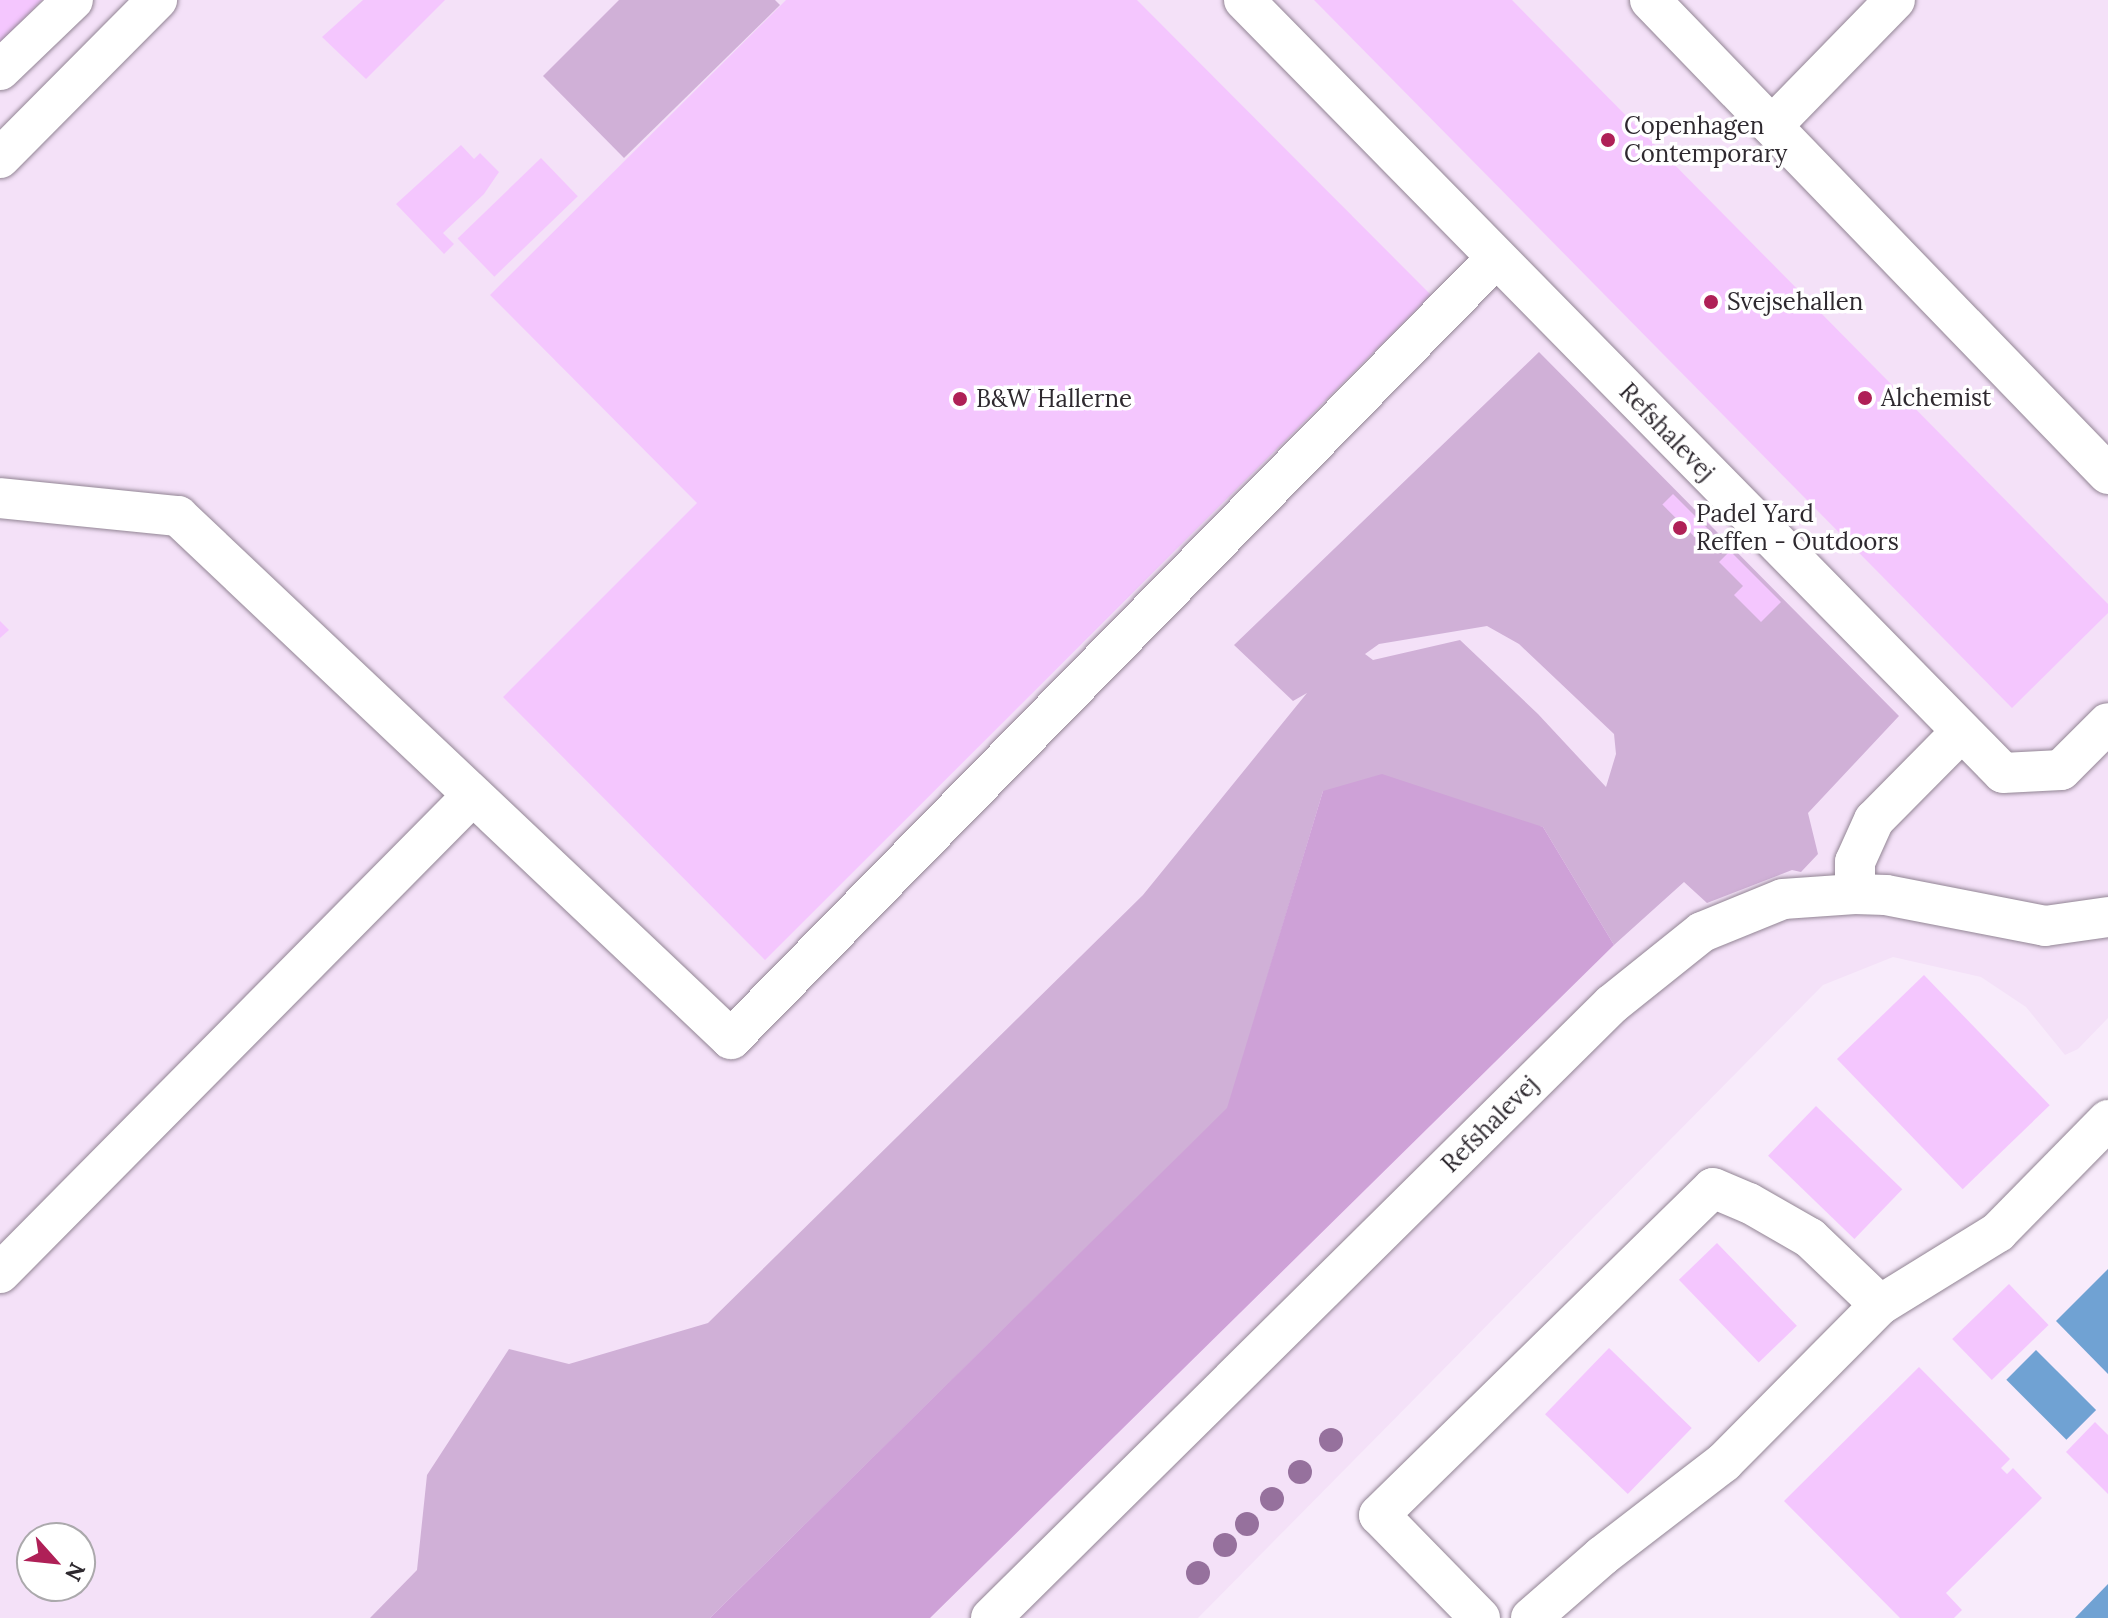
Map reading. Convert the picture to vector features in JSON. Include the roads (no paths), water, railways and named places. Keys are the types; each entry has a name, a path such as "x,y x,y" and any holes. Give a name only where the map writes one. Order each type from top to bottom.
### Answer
{"street":[{"path":"0,70 73,0"},
{"name":"Refshalevej","path":"1244,0 2003,773 2061,770 2108,723"},
{"path":"1650,0 2108,474"},
{"path":"1772,126 1895,0"},
{"path":"0,158 153,2"},
{"path":"0,498 178,516 731,1039 1496,258"},
{"path":"1855,894 1855,862 1874,820 1961,732"},
{"path":"0,1273 473,795"},
{"name":"Refshalevej","path":"991,1618 1612,1004 1702,932 1783,899 1855,894 1886,895 2045,926 2108,917"},
{"path":"1531,1618 1602,1556 1724,1462 1880,1305 1998,1232 2108,1120"},
{"path":"1480,1618 1379,1515 1713,1188 1749,1203 1810,1238 1880,1305"}],"water":[{"path":"2108,1269 2108,1374 2056,1321"},
{"path":"2036,1350 2096,1410 2066,1440 2006,1380"},
{"path":"2108,1584 2108,1618 2075,1618"}],"place":[{"name":"Copenhagen Contemporary","path":"1608,140"},
{"name":"Svejsehallen","path":"1711,302"},
{"name":"Alchemist","path":"1865,398"},
{"name":"B&W Hallerne","path":"960,399"},
{"name":"Padel Yard Reffen - Outdoors","path":"1680,528"}]}
